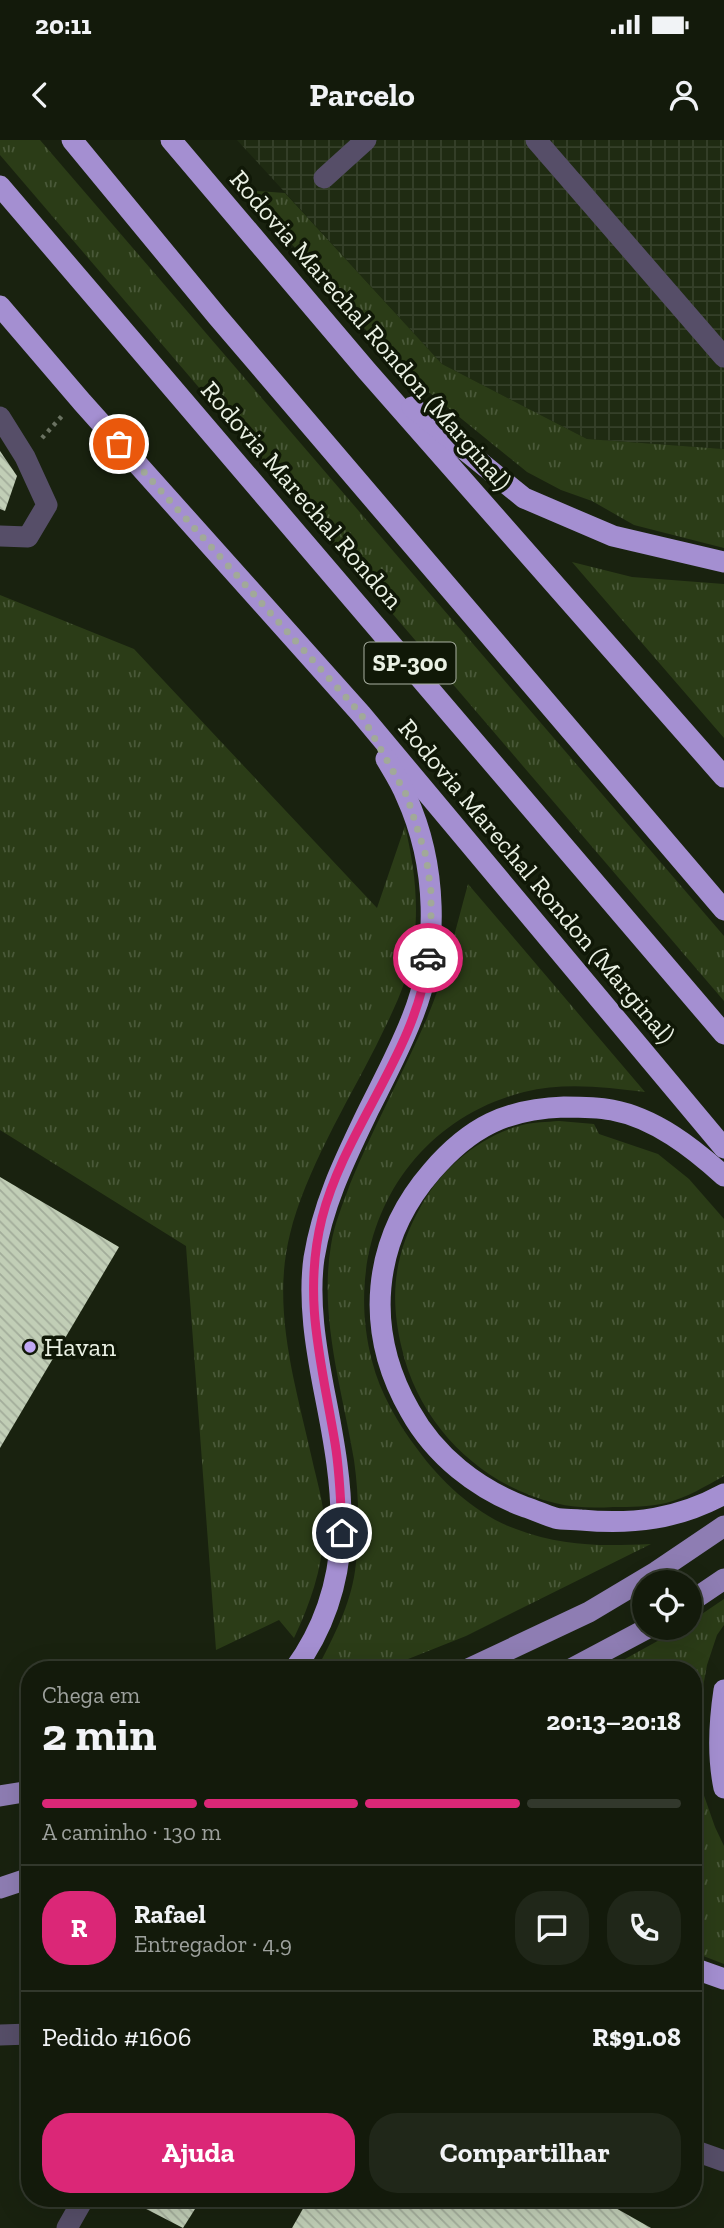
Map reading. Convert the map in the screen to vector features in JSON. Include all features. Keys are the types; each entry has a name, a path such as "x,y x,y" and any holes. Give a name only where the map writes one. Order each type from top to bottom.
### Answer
{"highway":[{"name":"Rodovia Marechal Rondon","path":"72,140 218,316 724,910"},
{"name":"Rodovia Marechal Rondon (Marginal)","path":"171,140 367,371 724,777"},
{"name":"Rodovia Marechal Rondon","path":"0,186 724,1034"},
{"name":"Rodovia Marechal Rondon (Marginal)","path":"0,306 82,402 361,714 724,1148"},
{"path":"367,371 524,498 613,536 724,562"},
{"path":"300,1661 326,1615 337,1574 342,1533 335,1444 319,1361 313,1306 314,1260 335,1178 413,1017 426,974 431,932 428,868 416,823 407,796 361,714"},
{"path":"724,1176 694,1149 641,1119 614,1110 588,1107 555,1108 528,1110 501,1117 472,1132 447,1154 405,1206 391,1236 379,1297 383,1340 401,1395 418,1425 437,1449 486,1489 555,1518 612,1523 642,1522 709,1502 724,1494"},
{"path":"724,1690 719,1720 719,1755 724,1788"},
{"path":"702,1971 724,1979"}],"main road":[{"path":"485,1661 589,1612 656,1572 724,1526"},
{"path":"702,1594 724,1579"},
{"path":"586,1661 632,1637"},
{"path":"0,1795 21,1792"},
{"path":"0,1888 21,1881"}],"street":[{"path":"324,178 366,140"},
{"path":"536,140 724,356"},
{"path":"0,417 24,457 47,505 28,537 0,536"},
{"path":"0,2035 21,2034"},
{"path":"702,2153 724,2161"},
{"path":"67,2228 79,2207"}],"path":[{"path":"24,457 70,408 82,402"}],"shaded area":[{"path":"237,140 724,140 724,449 587,439 442,364"}],"green space":[{"path":"0,140 40,140 724,936 724,1001 0,155"},
{"path":"245,190 285,193 442,364 587,439 724,449 724,548 634,525 592,501 561,490 527,472 420,385 365,329"},
{"path":"572,562 632,577 724,584 724,738"},
{"path":"0,595 134,649 377,908 405,826 416,898 414,942 409,969 400,996 306,1186 290,1234 285,1262 283,1291 288,1347 324,1514 323,1546 318,1573 294,1638 279,1620 216,1650 186,1246 0,1130"},
{"path":"468,884 645,1092 569,1086 524,1092 481,1108 445,1130 415,1159 391,1193 375,1232 366,1273 365,1317 372,1361 380,1385 390,1408 418,1450 449,1486 488,1516 534,1535 567,1542 599,1545 651,1544 466,1636 403,1661 321,1661 349,1597 357,1557 358,1529 354,1460 330,1326 328,1272 332,1237 350,1184 431,1008"},
{"path":"559,1121 594,1124 599,1134 658,1154 689,1179 724,1219 724,1476 666,1503 633,1507 569,1506 528,1494 502,1482 478,1466 438,1426 410,1376 402,1349 396,1311 396,1276 405,1241 430,1192 464,1155 491,1137 522,1125"},
{"path":"724,1599 724,1625 717,1635 707,1665 702,1692 702,1661 621,1661 659,1640 702,1640 702,1614"},
{"path":"702,1790 724,1846 724,1964 702,1955"}],"building":[{"path":"0,451 17,476 5,511 0,509"},
{"name":"Havan","path":"0,1177 119,1247 0,1448"},
{"path":"142,2207 196,2207 183,2228"},
{"path":"304,2207 614,2207 651,2228 292,2228"}],"way so far":[{"path":"119,444 361,714 407,796 426,856 431,892 428,958"}],"place":[{"name":"Havan","path":"30,1347"}],"route":[{"path":"342,1533 335,1444 319,1361 313,1306 314,1260 335,1178 413,1017 428,958"}]}
